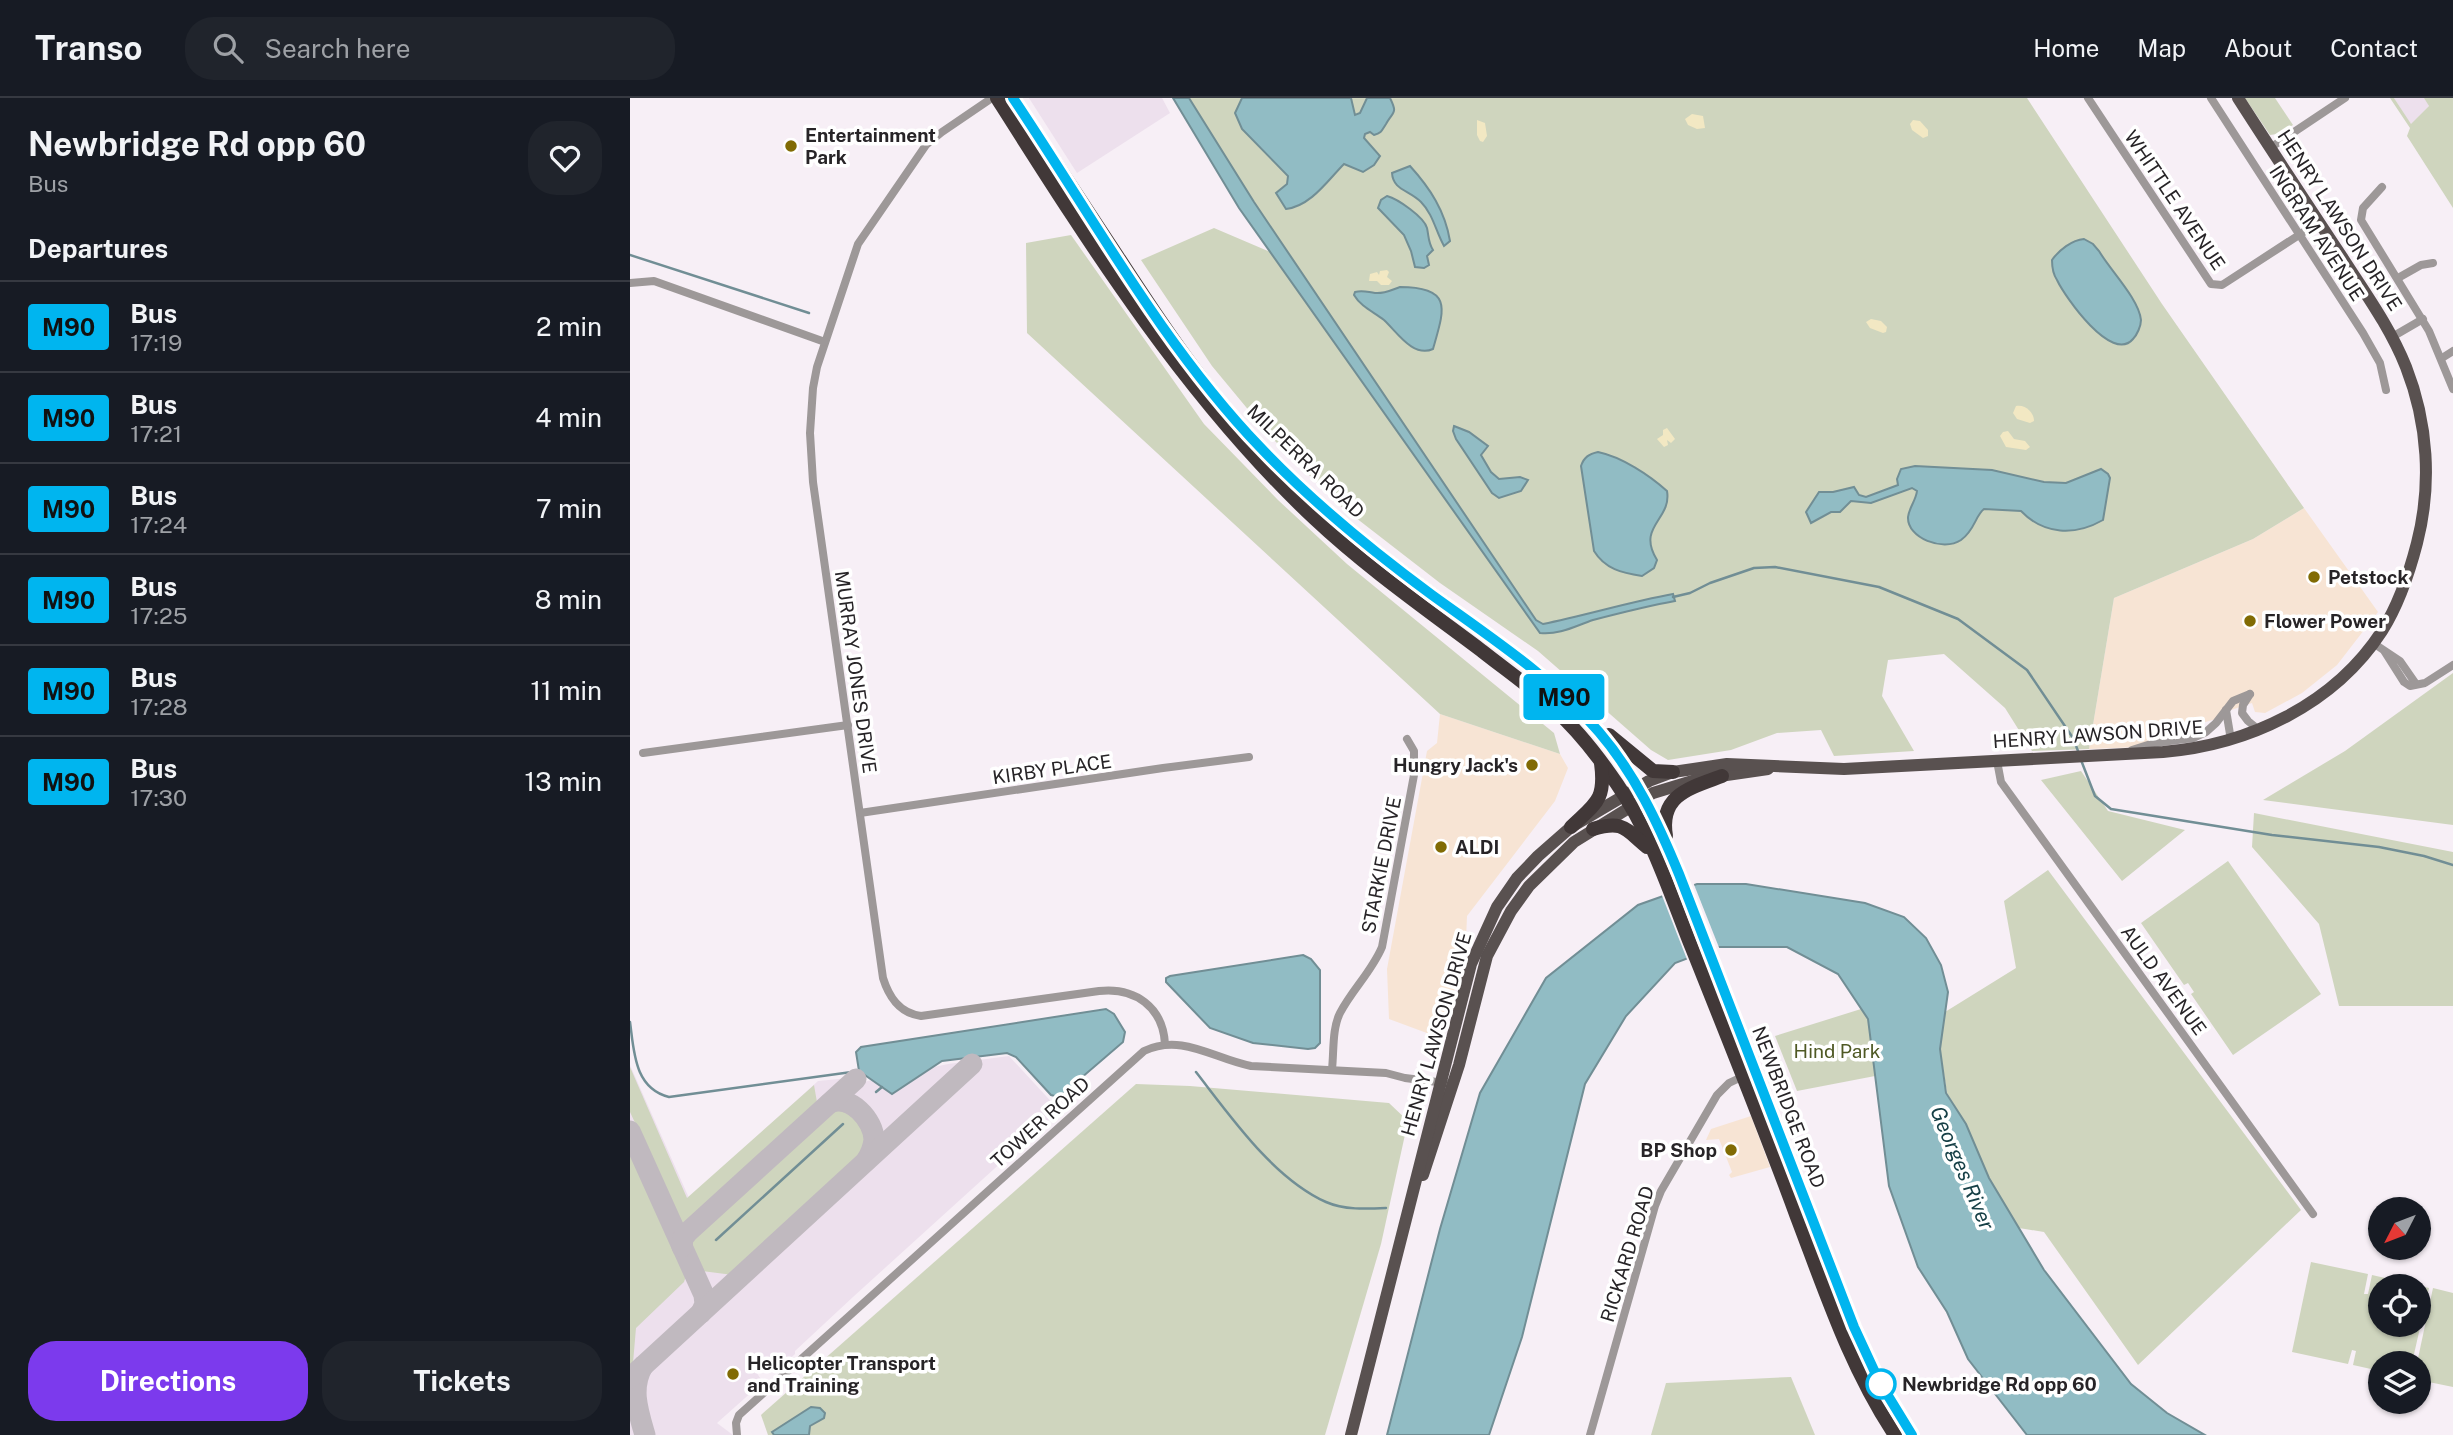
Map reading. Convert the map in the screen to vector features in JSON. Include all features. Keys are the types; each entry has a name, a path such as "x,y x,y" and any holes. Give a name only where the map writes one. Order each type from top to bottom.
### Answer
{"highway":[{"name":"MILPERRA ROAD","path":"994,98 1141,316 1205,403 1241,444 1275,481 1354,553 1551,706 1577,731 1628,801"},
{"name":"MILPERRA ROAD","path":"1013,98 1159,320 1225,408 1260,447 1364,544 1541,676 1600,732 1642,792"},
{"path":"1573,705 1649,768 1657,772 1673,772"},
{"path":"1571,827 1601,795 1604,787 1601,761"},
{"path":"1669,849 1664,826 1668,806 1688,790 1722,776"},
{"name":"NEWBRIDGE ROAD","path":"1642,792 1669,849 1672,877"},
{"name":"NEWBRIDGE ROAD","path":"1628,801 1653,852 1672,877 1748,1073 1840,1333 1867,1388 1895,1435"},
{"path":"1593,829 1608,825 1624,827 1653,852"},
{"name":"NEWBRIDGE ROAD","path":"1748,1073 1857,1336 1885,1392 1912,1435"}],"main road":[{"name":"HENRY LAWSON DRIVE","path":"1642,792 1685,782 1775,768 1844,769 2184,750 2231,740 2259,730 2311,702 2356,664 2389,617 2406,581 2420,530 2426,485 2425,447 2418,407 2405,365 2392,337 2238,98"},
{"name":"HENRY LAWSON DRIVE","path":"1447,1083 1494,939 1529,886 1557,857 1628,801 1673,772 1727,764 1758,764 1775,768"},
{"name":"HENRY LAWSON DRIVE","path":"1351,1435 1410,1208 1430,1159 1471,964 1490,920 1506,892 1528,866 1571,827 1628,801"}],"street":[{"name":"MURRAY JONES DRIVE","path":"994,98 942,131 926,145 864,233 853,257 825,342 813,388 810,454 883,978 890,996 903,1010 916,1015 1122,990 1140,999 1158,1020 1165,1044"},
{"name":"WHITTLE AVENUE","path":"2088,98 2211,284 2222,285 2319,222"},
{"name":"INGRAM AVENUE","path":"2211,98 2376,356 2386,390"},
{"path":"2270,148 2345,98"},
{"path":"2382,187 2360,215 2423,319 2453,388"},
{"path":"2398,278 2421,264 2432,263"},
{"path":"630,283 654,281 825,342"},
{"path":"2392,337 2423,319"},
{"path":"2442,358 2453,351"},
{"path":"2373,643 2385,652 2404,682 2410,686 2425,683 2453,664"},
{"path":"2119,755 2154,743 2193,738 2206,732 2233,701 2250,694 2243,705 2242,713 2259,730"},
{"path":"2226,710 2231,740"},
{"path":"643,753 848,725"},
{"name":"STARKIE DRIVE","path":"1332,1069 1340,1013 1382,947 1414,775 1413,751 1407,739"},
{"name":"KIRBY PLACE","path":"860,813 1250,757"},
{"name":"AULD AVENUE","path":"1997,761 2001,782 2313,1214"},
{"path":"1165,1044 1192,1046 1231,1062 1251,1066 1386,1073 1447,1083"},
{"name":"TOWER ROAD","path":"737,1435 736,1423 739,1415 1130,1062 1144,1051 1165,1044"},
{"name":"RICKARD ROAD","path":"1590,1435 1661,1191 1717,1095 1729,1083 1748,1073"}],"shaded area":[{"path":"1029,98 1162,98 1170,113 1077,173"},
{"path":"2394,98 2426,98 2429,106 2411,125"},
{"path":"2304,508 2378,612 2337,665 2302,693 2265,713 2255,712 2252,703 2202,723 2199,729 2171,734 2138,747 2089,749 2114,598 2253,539"},
{"path":"1440,714 1560,754 1568,768 1555,801 1467,916 1466,940 1443,1039 1389,1019 1387,969 1427,751 1437,743"},
{"path":"1009,1056 1059,1110 853,1297 781,1367 771,1359 756,1372 763,1382 717,1423 733,1435 630,1435 630,1065 689,1198 818,1081 859,1077 863,1082 948,1064"},
{"path":"1751,1116 1770,1167 1731,1178 1729,1175 1732,1172 1719,1139 1706,1140 1711,1129"}],"green space":[{"path":"1184,98 2027,98 2162,304 2304,508 2253,539 2114,598 2089,749 2032,751 2005,708 1944,654 1888,660 1882,696 1914,751 1834,756 1821,730 1777,733 1731,750 1668,760 1651,750 1538,651 1440,583 1338,504 1270,436 1212,366 1141,260 1214,228 1287,259"},
{"path":"2245,98 2275,98 2293,125 2270,135"},
{"path":"2390,98 2394,98 2411,124 2429,106 2424,98 2453,98 2453,208 2407,136 2410,128"},
{"path":"1071,235 1204,424 1278,500 1347,564 1554,733 1560,754 1440,714 1027,333 1026,243"},
{"path":"2453,673 2453,825 2263,800 2345,751"},
{"path":"2081,771 2108,811 2185,830 2122,881 2041,780"},
{"path":"2254,813 2453,852 2453,1006 2339,1006 2319,924 2252,847"},
{"path":"2228,861 2321,994 2233,1055 2191,994 2194,992 2188,983 2184,985 2141,923"},
{"path":"2048,870 2301,1210 2138,1365 2044,1232 2019,1228 1989,1178 1966,1124 1947,1093 1940,1049 1945,1012 2016,968 2004,901"},
{"name":"Hind Park","path":"1861,1009 1868,1019 1875,1076 1797,1091 1775,1036"},
{"path":"630,1067 687,1198 814,1085 818,1108 704,1212 702,1210 682,1224 630,1112"},
{"path":"1136,1084 1389,1103 1408,1121 1381,1244 1325,1435 768,1435 761,1415"},
{"path":"842,1108 856,1113 865,1125 866,1140 861,1154 733,1275 702,1271 690,1245 693,1239 710,1220 829,1111"},
{"path":"630,1151 686,1276 684,1282 636,1328 633,1363 630,1367"},
{"path":"2311,1262 2368,1274 2364,1294 2368,1294 2368,1337 2418,1337 2415,1351 2368,1351 2368,1368 2353,1365 2356,1351 2352,1350 2348,1364 2292,1352"},
{"path":"2433,1288 2453,1293 2453,1387 2431,1382 2431,1351 2420,1351 2423,1337 2431,1337"},
{"path":"1791,1377 1815,1435 1651,1435 1666,1383"}],"sand":[{"path":"1692,114 1703,116 1705,128 1697,129 1688,125 1685,119"},
{"path":"1477,120 1485,123 1487,136 1483,142 1477,135"},
{"path":"1913,120 1920,121 1928,130 1928,136 1923,138 1912,130 1910,124"},
{"path":"1387,270 1387,277 1392,281 1389,285 1369,281 1370,274 1377,272 1379,275 1380,271"},
{"path":"1871,319 1881,321 1887,327 1886,332 1870,328 1866,322"},
{"path":"2016,406 2028,409 2034,421 2030,423 2017,419 2013,413"},
{"path":"1667,428 1675,439 1671,443 1667,440 1668,445 1664,447 1657,439"},
{"path":"2008,431 2014,439 2025,441 2030,447 2026,450 2006,447 2000,436"}],"water":[{"path":"1173,98 1189,98 1254,202 1536,620 1543,624 1673,594 1675,601 1593,620 1561,631 1540,633 1239,208"},
{"path":"1242,98 1351,98 1355,115 1360,113 1367,98 1390,98 1394,110 1380,132 1374,135 1370,132 1365,134 1364,138 1380,156 1374,165 1363,172 1344,164 1311,198 1286,209 1276,193 1287,184 1288,176 1242,129 1235,113"},
{"path":"1410,166 1430,191 1440,210 1450,241 1444,246 1425,207 1393,179 1392,173"},
{"path":"1387,196 1410,209 1425,224 1433,250 1427,256 1429,265 1424,268 1415,267 1404,235 1378,208 1381,200"},
{"path":"2084,239 2099,251 2130,294 2139,312 2141,320 2138,330 2133,339 2124,344 2113,343 2090,325 2069,300 2055,275 2052,260 2055,256 2070,243"},
{"path":"1400,287 1429,291 1437,296 1441,303 1442,312 1433,349 1426,351 1412,347 1354,295 1358,291 1381,293"},
{"path":"1454,426 1469,432 1488,446 1481,455 1491,472 1499,479 1520,477 1528,480 1521,491 1499,498 1492,493 1456,439"},
{"path":"1598,452 1635,467 1667,491 1665,509 1650,539 1657,560 1654,568 1642,576 1615,569 1603,562 1594,551 1581,466 1587,456"},
{"path":"1915,466 1992,470 2044,482 2066,483 2101,469 2110,478 2103,520 2082,529 2060,530 2040,525 2021,511 1984,509 1961,540 1936,544 1920,537 1909,525 1908,517 1917,491 1912,488 1871,503 1851,501 1840,512 1831,512 1811,523 1806,512 1819,492 1854,487 1859,495 1866,497 1898,485 1901,469"},
{"name":"Georges River","path":"1697,884 1746,884 1865,903 1904,917 1926,938 1941,965 1948,992 1940,1049 1946,1093 1966,1124 1989,1178 2044,1270 2131,1384 2167,1413 2205,1435 2027,1435 1968,1359 1947,1312 1918,1267 1889,1186 1868,1019 1838,974 1787,947 1717,947 1675,963 1626,1016 1585,1084 1522,1337 1489,1435 1387,1435 1440,1229 1480,1093 1546,978 1638,905"},
{"path":"1303,955 1311,959 1320,970 1320,1043 1315,1048 1253,1043 1210,1028 1166,982 1166,978 1170,976"},
{"path":"1106,1009 1114,1014 1125,1032 1123,1042 1059,1097 1051,1095 1016,1057 1007,1053 942,1061 892,1094 859,1071 856,1052 861,1047"},
{"path":"811,1407 820,1408 825,1413 824,1418 810,1426 809,1435 774,1435 772,1432"}],"pier":[{"path":"1693,882 1720,950 1688,962 1661,893"}],"waterway":[{"path":"630,255 809,313"},
{"path":"1673,597 1754,568 1775,567 1879,587 1958,619 2027,670 2073,738 2078,751"},
{"path":"2081,760 2095,796 2111,809 2272,835 2379,847 2453,865"},
{"path":"630,1022 635,1056 642,1077 657,1092 669,1097 859,1071"},
{"path":"1196,1072 1254,1145 1288,1178 1326,1202 1363,1209 1386,1208"},
{"path":"876,1092 882,1087"},
{"path":"716,1240 843,1124"}],"taxiway":[{"path":"630,1378 972,1064"},
{"path":"682,1247 683,1238 688,1232 856,1079"},
{"path":"830,1103 838,1101 853,1105 870,1125 874,1140 866,1161"},
{"path":"630,1131 704,1295 705,1304 701,1313"},
{"path":"643,1366 636,1391 645,1435"}],"bus line":[{"name":"M90","path":"1013,98 1159,320 1225,408 1260,447 1364,544 1541,676 1600,732 1615,751 1645,798 1660,828 1865,1354 1912,1435"}],"place":[{"name":"Entertainment Park","path":"791,146"},
{"name":"Petstock","path":"2314,577"},
{"name":"Flower Power","path":"2250,621"},
{"name":"Hungry Jack's","path":"1532,765"},
{"name":"ALDI","path":"1441,847"},
{"name":"BP Shop","path":"1731,1150"},
{"name":"Helicopter Transport and Training","path":"733,1374"},
{"name":"Newbridge Rd opp 60","path":"1881,1384"}]}
